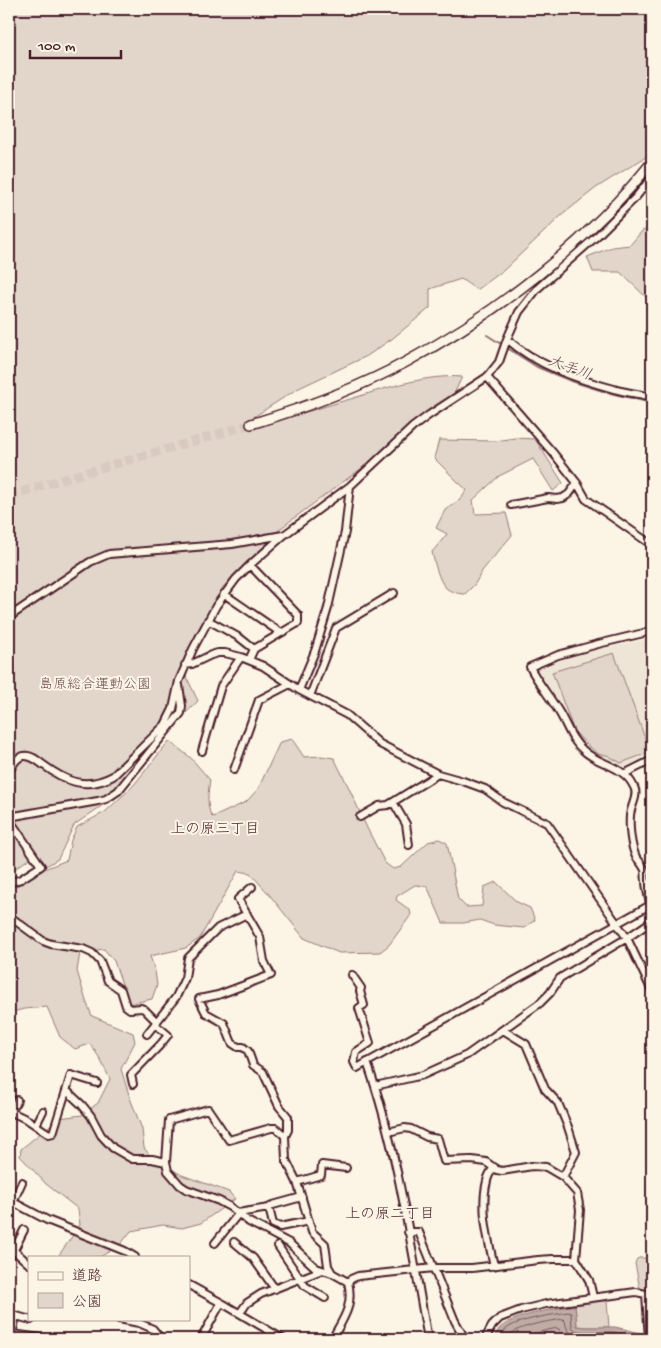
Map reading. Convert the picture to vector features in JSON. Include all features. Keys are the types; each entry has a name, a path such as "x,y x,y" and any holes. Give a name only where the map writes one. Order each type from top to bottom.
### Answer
{"highway":[{"path":"252,424 323,400 362,384 406,363 458,332 543,271 577,242 637,182 652,162"}],"street":[{"path":"9,772 14,762 19,758 30,756 57,775 68,780 95,783 113,776 164,725 173,709 185,665 208,620 224,594 250,565 284,535 350,486 413,427 487,377 499,362 519,312 538,288 598,235 636,197 652,176"},
{"path":"506,341 527,355 572,376 616,390 652,397"},
{"path":"487,377 554,454 586,499 652,545"},
{"path":"511,505 548,498 563,498 569,494 576,483"},
{"path":"300,690 315,651 328,608 345,532 350,486"},
{"path":"9,617 90,562 109,554 232,544 284,535"},
{"path":"249,660 254,649 298,624 298,615 250,565"},
{"path":"310,696 336,628 394,593"},
{"path":"224,594 281,633"},
{"path":"208,620 240,638 254,649"},
{"path":"352,975 361,988 360,991 364,1005 359,1008 370,1043 356,1052 354,1062 357,1068 652,906 645,870 637,859 632,847 630,817 636,790 624,774 582,750 572,738 560,713 530,667 558,655 652,631"},
{"path":"185,665 192,664 211,655 225,653 241,656 263,666 310,696 347,716 380,744 438,774 463,780 485,789 503,802 547,823 627,938 652,990"},
{"path":"202,751 221,686 241,656"},
{"path":"9,883 21,879 41,866 9,818 98,801 118,791 181,713 179,682"},
{"path":"234,770 259,700 290,684"},
{"path":"624,774 652,760"},
{"path":"360,817 378,806 393,802 438,774"},
{"path":"393,802 406,824 409,845"},
{"path":"252,887 238,899 260,937 264,961 271,974 218,995 199,1000 206,1013 224,1023 232,1043 244,1047 248,1051 253,1065 263,1072 279,1106 288,1117 288,1130 285,1136 286,1160 302,1197 312,1232 324,1244 328,1266 332,1273"},
{"path":"148,1034 176,997 185,978 188,958 218,928 247,914"},
{"path":"9,916 43,941 83,949 92,953 100,961 108,981 121,990 126,1006 130,1009 144,1009 168,1035 131,1075 134,1084"},
{"path":"375,1086 423,1075 468,1056 540,1003 550,993 560,978 652,921"},
{"path":"503,1030 526,1044 546,1089 558,1103 568,1126 576,1152 563,1178"},
{"path":"367,1062 394,1156 428,1339"},
{"path":"18,1100 10,1112 49,1134 53,1134 71,1075 97,1083"},
{"path":"67,1091 91,1116 113,1148 132,1159 152,1159 166,1162"},
{"path":"285,1136 276,1128 271,1128 229,1140 208,1109 169,1120 166,1162 168,1171 180,1185 219,1202 249,1222 290,1243 316,1268 332,1273 348,1282 351,1292 348,1312 332,1339"},
{"path":"36,1125 43,1111"},
{"path":"388,1132 405,1128 438,1139 444,1162 472,1160 486,1162 497,1170 502,1171 532,1166 546,1167 563,1178 577,1193 580,1210 576,1259 589,1280 593,1298"},
{"path":"296,1182 322,1175 322,1165 346,1168"},
{"path":"494,1167 487,1178 484,1206 494,1266"},
{"path":"22,1182 11,1201 47,1220 133,1256"},
{"path":"214,1243 238,1213 269,1208 273,1205 302,1197"},
{"path":"269,1208 273,1224 280,1227 309,1221"},
{"path":"24,1230 11,1248 28,1263"},
{"path":"408,1232 419,1232 455,1321 465,1339"},
{"path":"234,1242 253,1258 275,1289"},
{"path":"278,1246 305,1286 325,1298"},
{"path":"348,1282 358,1276 434,1268 472,1268 538,1260 576,1259"},
{"path":"240,1313 247,1304 261,1294 322,1270"},
{"path":"190,1287 240,1313 283,1339"},
{"path":"485,1339 492,1326 500,1318 521,1310 546,1304 636,1292 649,1294 649,1339"},
{"path":"201,1339 221,1303"},
{"path":"9,1314 28,1319"},
{"path":"16,1316 12,1334 48,1339"},
{"path":"124,1320 139,1323 153,1330 161,1339"}],"shaded area":[{"path":"652,638 652,755 621,768 583,748 572,735 565,718 537,668 562,657"}],"green space":[{"name":"島原総合運動公園","path":"9,9 652,9 652,153 596,188 562,215 504,270 477,290 461,279 430,289 430,308 393,338 367,356 297,389 246,422 254,428 409,382 436,377 462,377 453,396 268,539 272,539 223,587 199,628 181,665 198,701 184,715 119,794 74,825 58,859 46,866 37,853 9,873"},
{"path":"652,227 652,303 620,272 593,272 587,257 612,247 630,245 642,231"},
{"path":"516,438 535,439 563,483 553,491 533,459 499,476 473,500 475,514 506,513 512,535 482,571 475,584 465,594 453,592 443,585 432,552 447,534 436,528 445,510 461,499 467,490 434,458 439,440 495,441"},
{"path":"614,653 650,752 621,763 607,755 600,755 574,731 552,672"},
{"path":"292,739 304,757 321,756 334,758 385,863 393,869 401,867 428,842 439,839 447,843 458,899 466,907 482,906 484,887 496,882 517,902 530,908 535,920 524,928 494,925 480,920 463,923 443,923 427,886 415,885 397,896 396,900 410,910 411,915 389,945 380,952 339,953 304,938 250,873 238,871 200,938 186,948 150,956 157,985 152,999 129,1004 114,961 104,949 80,953 77,971 92,1016 133,1033 135,1042 121,1069 142,1129 144,1148 152,1158 182,1175 229,1192 235,1199 201,1223 182,1228 163,1225 131,1231 120,1245 102,1256 60,1256 80,1225 78,1209 46,1184 20,1156 21,1149 59,1118 82,1115 98,1103 110,1079 90,1044 75,1049 60,1037 47,1007 24,1009 9,1013 9,883 67,860 71,840 77,827 105,812 133,786 169,741 191,758 210,780 208,804 212,817 246,802 258,789 280,742"},
{"path":"639,1258 652,1258 652,1291 640,1289 635,1263"},
{"path":"607,1301 609,1327 577,1326 575,1305"}],"water":[{"path":"575,1305 577,1326 615,1327 641,1333 643,1337 641,1339 493,1339 499,1329 513,1320 534,1313"}],"waterway":[{"name":"大手川","path":"487,335 537,367 571,381 606,392 652,403"}],"tunnel":[{"path":"9,496 251,424"}],"district":[{"name":"上の原三丁目","path":"215,828"},
{"name":"上の原二丁目","path":"390,1213"}]}
